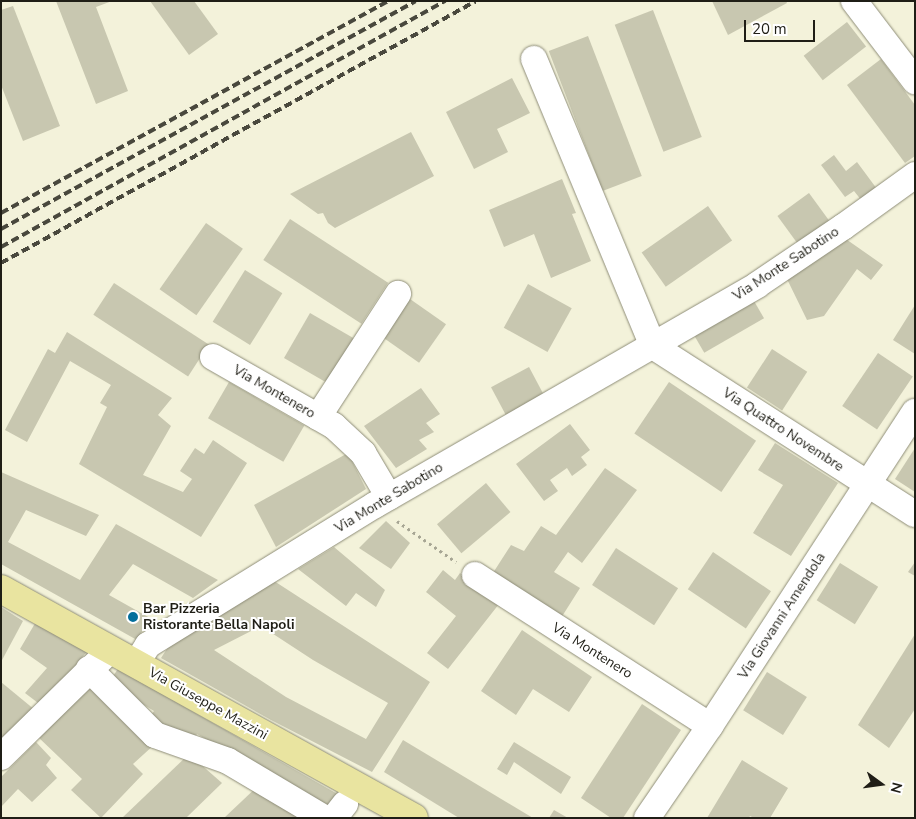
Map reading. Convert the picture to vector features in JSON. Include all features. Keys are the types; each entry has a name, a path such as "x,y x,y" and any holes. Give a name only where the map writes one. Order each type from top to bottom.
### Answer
{"main road":[{"name":"Via Giuseppe Mazzini","path":"1,589 414,818"}],"street":[{"path":"854,1 915,81"},
{"path":"534,59 653,346"},
{"name":"Via Monte Sabotino","path":"136,664 148,645 382,501 757,285 843,228 915,174"},
{"path":"318,417 398,294"},
{"name":"Via Quattro Novembre","path":"653,346 915,514"},
{"name":"Via Montenero","path":"214,357 334,426 363,454 382,501"},
{"name":"Via Giovanni Amendola","path":"647,818 710,726 915,412"},
{"name":"Via Montenero","path":"475,576 710,726"},
{"path":"1,757 88,669 112,650"},
{"path":"88,669 155,735 228,761 334,813"}],"path":[{"path":"382,501 475,576"}],"building":[{"path":"56,1 112,1 96,7 128,91 96,104"},
{"path":"150,1 194,1 218,34 189,55"},
{"path":"712,1 786,1 787,3 728,35"},
{"path":"13,6 60,126 23,141 1,85 1,10"},
{"path":"653,10 702,137 663,152 615,25"},
{"path":"847,22 866,46 823,80 804,56"},
{"path":"588,36 642,176 603,191 549,51"},
{"path":"881,59 915,105 915,156 905,163 847,85"},
{"path":"512,78 530,113 497,129 508,152 474,169 446,112"},
{"path":"411,132 434,176 335,228 328,223 323,213 318,214 290,194"},
{"path":"834,155 846,171 857,162 877,189 862,201 854,191 845,197 821,165"},
{"path":"562,179 576,213 572,214 591,261 551,278 534,234 504,247 489,210"},
{"path":"809,193 830,222 799,245 777,216"},
{"path":"708,206 732,240 666,287 642,252"},
{"path":"290,219 388,283 361,324 263,260"},
{"path":"206,223 243,249 196,315 160,289"},
{"path":"843,237 883,265 871,280 857,269 824,316 807,320 787,279"},
{"path":"245,270 282,293 250,345 213,322"},
{"path":"114,283 209,345 188,376 93,315"},
{"path":"528,284 572,308 547,352 504,328"},
{"path":"410,299 446,324 419,363 383,338"},
{"path":"754,301 764,318 704,353 694,336"},
{"path":"915,305 915,354 893,340"},
{"path":"310,313 357,340 331,385 284,358"},
{"path":"67,332 172,398 158,415 171,426 143,475 183,492 192,479 180,471 195,448 204,454 213,440 247,463 201,537 79,464 107,407 100,403 111,385 70,361 27,442 5,430 48,349 55,353"},
{"path":"772,349 807,372 782,410 747,388"},
{"path":"878,353 913,376 877,430 842,406"},
{"path":"529,367 547,401 509,421 491,387"},
{"path":"229,382 304,426 283,462 208,418"},
{"path":"669,382 756,441 721,492 634,433"},
{"path":"421,388 440,414 426,423 434,432 419,440 427,449 396,468 364,426"},
{"path":"570,424 590,450 581,457 587,465 572,476 567,468 550,480 558,491 544,501 516,464"},
{"path":"775,443 838,483 791,556 753,533 783,485 758,470"},
{"path":"915,448 915,492 895,479"},
{"path":"348,453 366,489 276,547 254,505"},
{"path":"605,468 637,490 582,563 568,552 554,572 580,588 561,618 491,576 511,545 524,551 541,526 556,535"},
{"path":"1,472 99,515 86,536 26,510 8,542 80,580 116,524 218,580 193,598 133,564 109,595 150,618 137,640 1,564"},
{"path":"486,483 510,512 461,553 437,524"},
{"path":"386,521 410,543 391,569 359,548"},
{"path":"334,547 385,590 376,607 356,593 346,606 298,569"},
{"path":"616,548 678,588 654,625 592,585"},
{"path":"713,552 771,591 746,628 688,589"},
{"path":"915,562 915,576 908,572"},
{"path":"840,563 878,587 855,624 817,600"},
{"path":"443,570 455,580 460,573 499,604 448,669 427,653 456,616 426,592"},
{"path":"271,579 430,682 372,772 271,720 161,658 174,638","holes":["261,626 313,660 388,703 366,739 286,697 214,650"]},
{"path":"1,607 23,621 1,662"},
{"path":"37,620 89,649 42,706 25,693 47,668 20,649"},
{"path":"522,630 592,677 569,712 533,689 516,715 481,691"},
{"path":"915,634 915,709 889,748 858,725"},
{"path":"118,669 341,796 330,810 197,734 189,745 147,721 154,711 108,683"},
{"path":"767,672 807,697 783,735 743,710"},
{"path":"1,682 35,710 1,738"},
{"path":"93,682 155,744 133,764 143,774 101,818 71,790 82,779 37,736"},
{"path":"642,704 681,730 623,818 611,818 581,798"},
{"path":"403,740 533,818 459,818 384,772"},
{"path":"36,742 51,758 46,765 57,778 32,802 18,789 1,807 1,777"},
{"path":"514,742 571,777 561,794 514,762 507,775 497,769"},
{"path":"189,754 222,783 186,818 122,818"},
{"path":"742,760 788,788 770,818 754,818 750,816 749,818 707,818"},
{"path":"259,785 308,818 224,818"},
{"path":"554,810 568,818 549,818"}],"railway":[{"path":"1,213 389,1"},
{"path":"1,229 415,1"},
{"path":"1,247 445,1"},
{"path":"1,263 476,1"}],"place":[{"name":"Bar Pizzeria Ristorante Bella Napoli","path":"133,617"}]}
